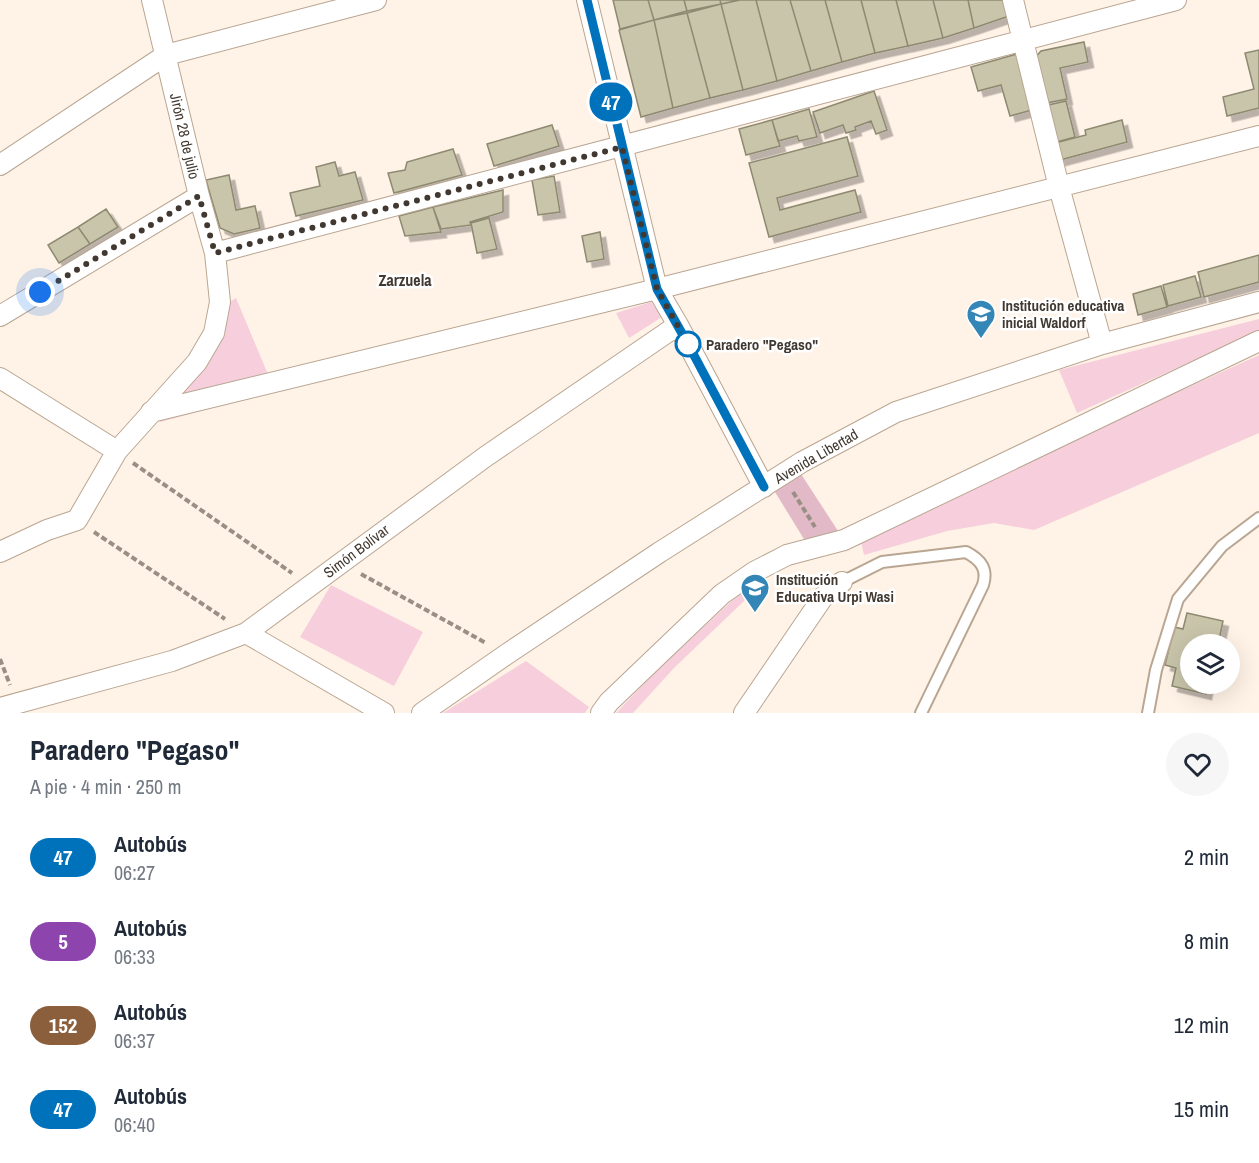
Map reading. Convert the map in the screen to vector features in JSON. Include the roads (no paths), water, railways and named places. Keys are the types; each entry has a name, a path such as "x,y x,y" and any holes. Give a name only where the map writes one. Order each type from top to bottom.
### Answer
{"street":[{"name":"Jirón 28 de julio","path":"0,552 48,530 77,520 117,451 197,362 214,333 220,302 215,253 152,0"},
{"path":"0,165 166,55 376,0"},
{"path":"587,0 657,289 764,487"},
{"path":"1013,0 1059,187 1102,344"},
{"path":"215,253 1176,0"},
{"path":"151,412 657,289 1259,136"},
{"path":"0,316 199,196"},
{"name":"Avenida Libertad","path":"422,713 660,552 782,474 831,445 896,412 1102,344 1259,302"},
{"name":"Simón Bolívar","path":"0,708 172,662 207,646 246,633 339,562 485,457 678,325"},
{"path":"601,713 609,702 722,594 754,572 787,555 844,540 1259,342"},
{"path":"0,378 117,451"},
{"path":"744,713 823,597 842,582"},
{"path":"246,633 384,713"}],"lane":[{"path":"1148,713 1156,670 1178,599 1222,546 1259,518"},
{"path":"842,582 882,562 966,552 975,556 985,569 983,585 921,713"}],"place":[{"name":"Institución educativa inicial Waldorf","path":"981,340"},
{"name":"Paradero \"Pegaso\"","path":"688,344"},
{"name":"Institución Educativa Urpi Wasi","path":"755,614"}],"district":[{"name":"Zarzuela","path":"405,280"}]}
